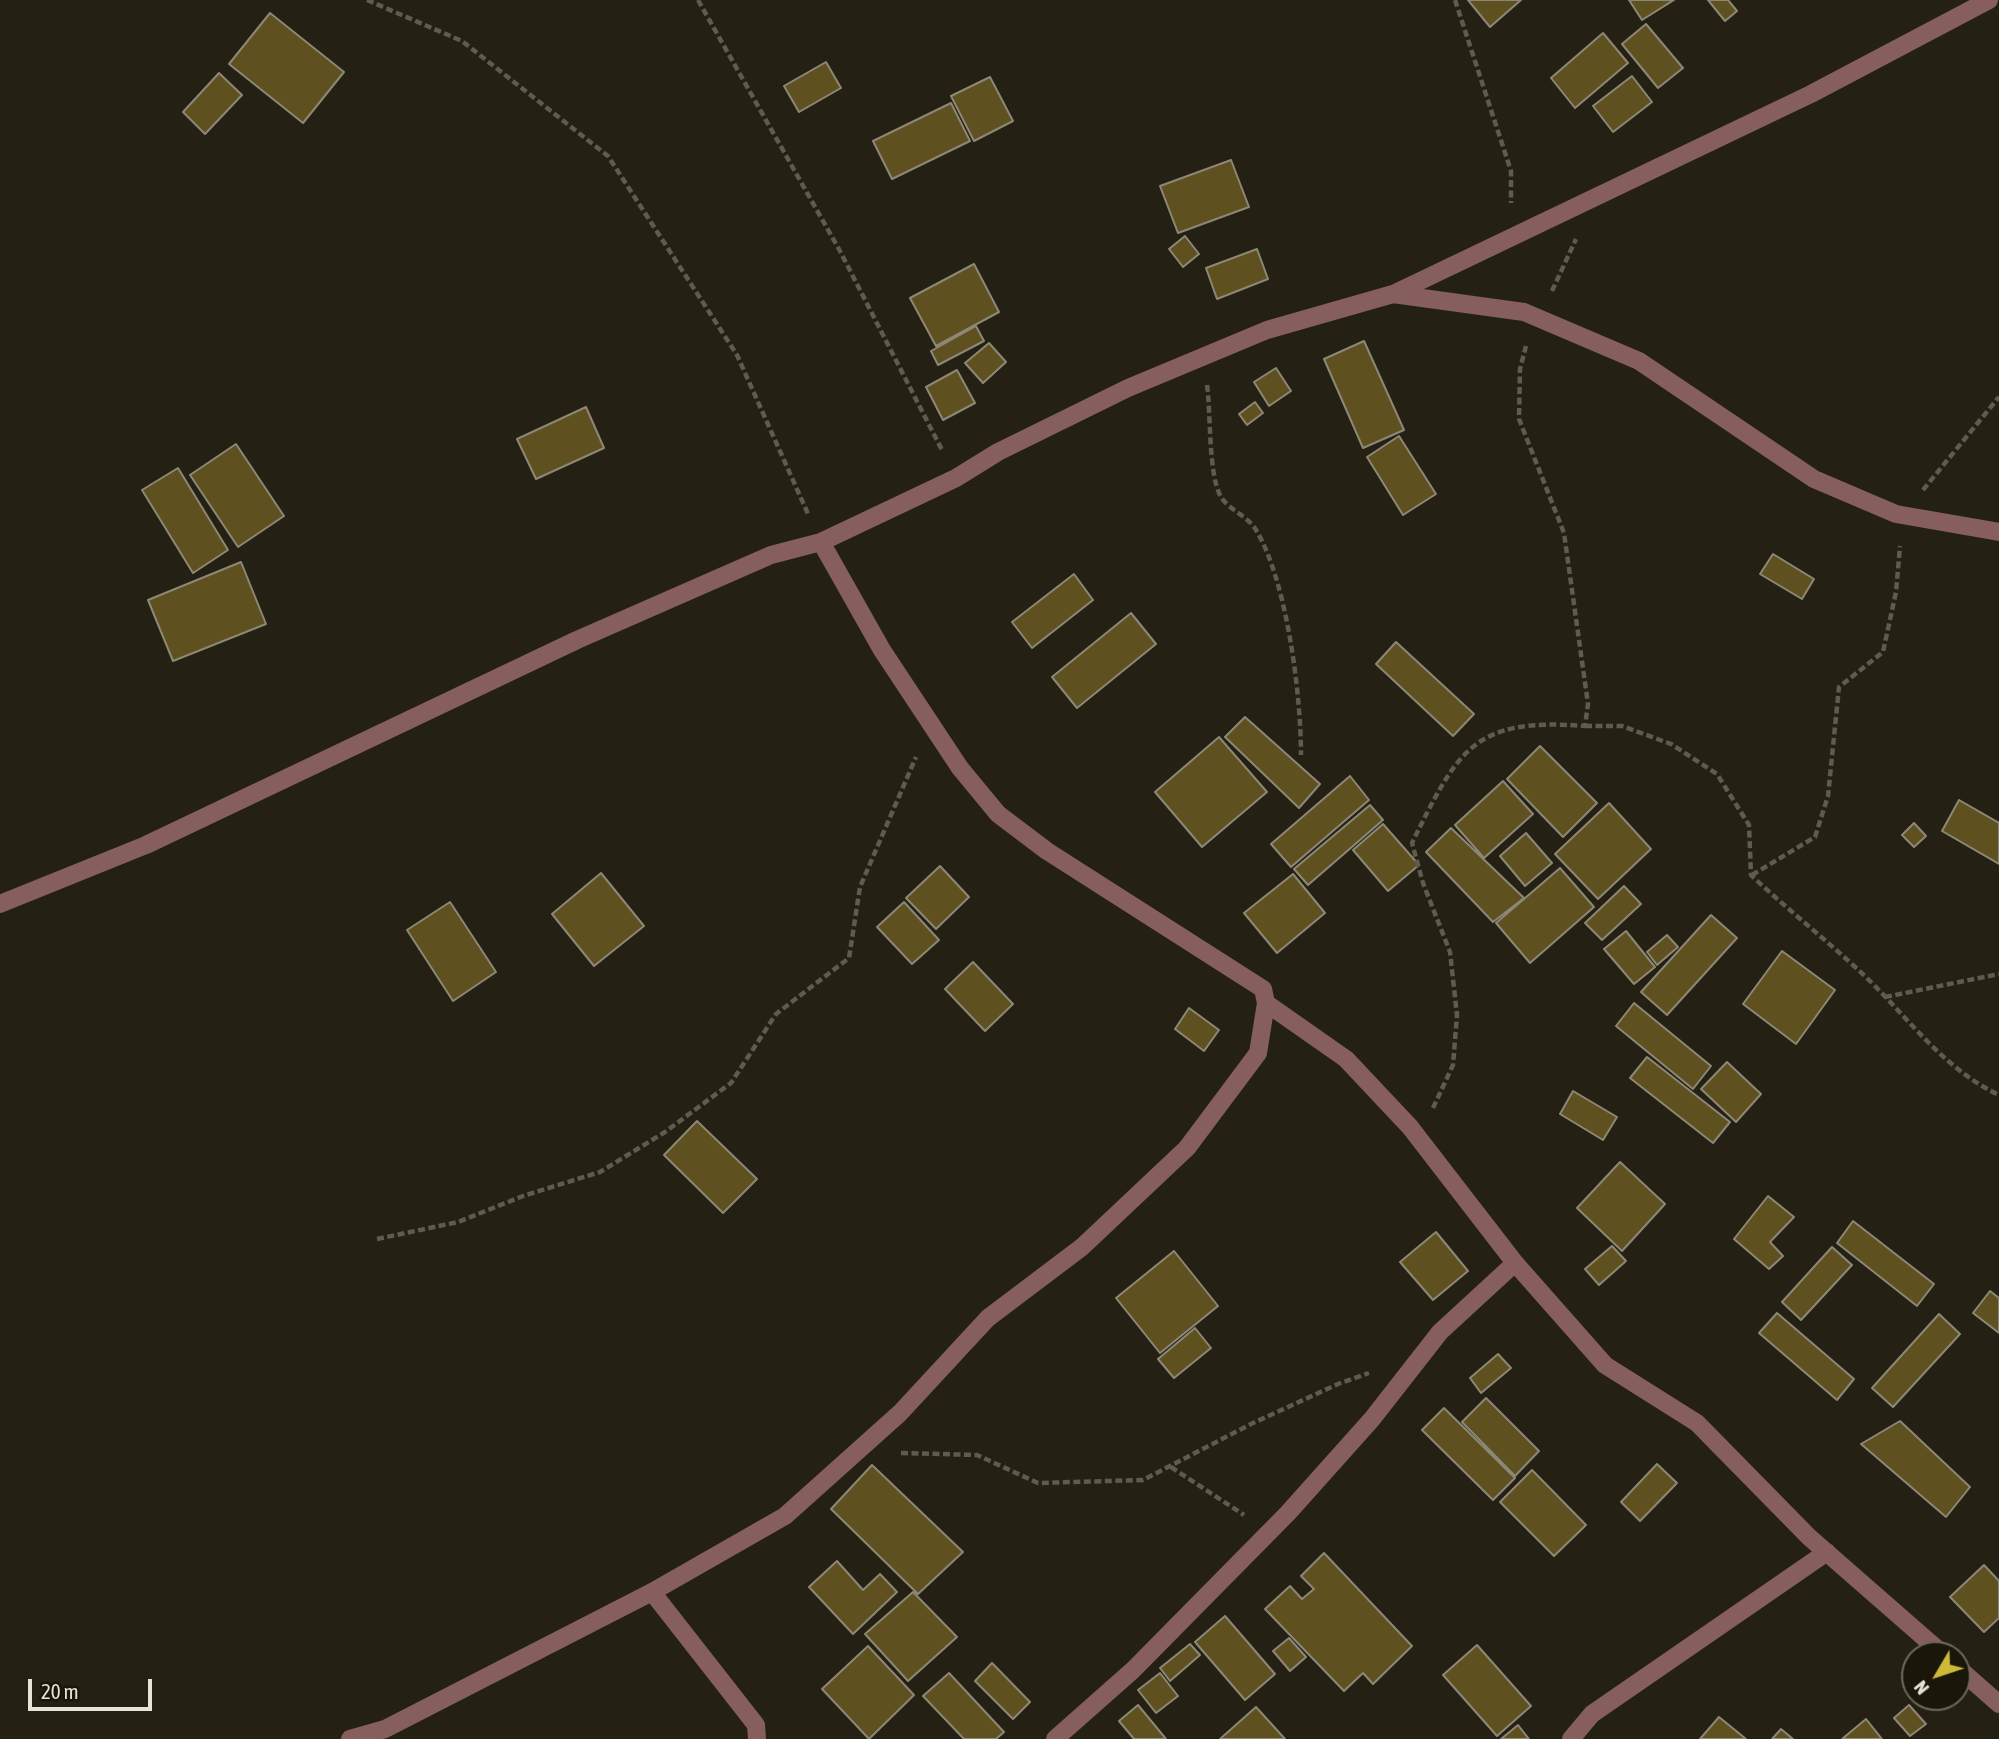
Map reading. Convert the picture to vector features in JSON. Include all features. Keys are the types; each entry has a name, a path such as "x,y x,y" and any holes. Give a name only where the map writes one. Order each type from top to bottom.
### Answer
{"street":[{"path":"0,904 146,845 577,640 771,555 821,542 956,478 998,452 1128,388 1267,330 1392,294 1811,94 1989,0"},
{"path":"1392,294 1524,312 1639,361 1814,479 1896,514 1999,532"},
{"path":"350,1739 385,1729 652,1592 785,1516 900,1413 988,1318 1082,1247 1187,1148 1258,1053 1266,1003 1263,989 1047,851 998,814 960,768 882,650 821,542"},
{"path":"1266,1003 1346,1059 1420,1139 1515,1264 1605,1365 1697,1423 1826,1552 1928,1641"},
{"path":"1055,1739 1133,1670 1274,1528 1372,1419 1440,1332 1515,1264"},
{"path":"1572,1739 1592,1714 1826,1552"},
{"path":"652,1592 756,1725 757,1739"},
{"path":"1971,1679 1999,1704"}],"path":[{"path":"367,0 462,41 608,156 737,355 821,542"},
{"path":"698,0 840,251 956,478"},
{"path":"1455,0 1511,171 1512,236"},
{"path":"1586,726 1588,704 1564,533 1519,419 1520,369 1537,318 1557,282 1593,196"},
{"path":"1203,357 1211,447 1221,497 1255,527 1269,555 1288,629 1301,732 1301,755"},
{"path":"1751,875 1815,837 1828,796 1839,687 1883,652 1896,592 1902,529 1929,478 1999,397"},
{"path":"1420,1139 1453,1065 1457,1015 1450,952 1423,883 1412,843 1443,780 1459,760 1491,733 1517,725 1622,726 1671,744 1717,774 1749,825 1751,875 1884,997 1931,1048 1985,1089 1999,1095"},
{"path":"377,1238 458,1222 523,1196 600,1172 665,1132 731,1083 776,1014 849,958 860,887 917,754 937,733"},
{"path":"1884,997 1999,975"},
{"path":"857,1451 977,1455 1038,1483 1143,1480 1264,1418 1338,1384 1374,1371"},
{"path":"1171,1466 1236,1512 1274,1528"}],"building":[{"path":"1468,0 1521,0 1490,27"},
{"path":"1629,0 1674,0 1642,20"},
{"path":"1708,0 1728,0 1737,11 1725,21"},
{"path":"270,13 344,72 303,123 229,64"},
{"path":"1646,24 1683,68 1658,88 1622,44"},
{"path":"1603,33 1628,63 1575,108 1551,78"},
{"path":"826,62 841,88 799,112 784,86"},
{"path":"219,73 242,95 205,134 183,112"},
{"path":"1632,76 1652,102 1613,132 1593,106"},
{"path":"990,77 1013,121 974,141 951,96"},
{"path":"951,103 970,141 892,179 873,141"},
{"path":"1231,160 1249,207 1178,233 1160,186"},
{"path":"1185,236 1199,254 1183,267 1169,249"},
{"path":"1257,249 1268,279 1217,299 1206,268"},
{"path":"974,264 999,312 936,346 910,298"},
{"path":"976,326 984,341 938,365 931,351"},
{"path":"1364,341 1404,430 1363,448 1324,359"},
{"path":"989,343 1006,362 983,383 965,363"},
{"path":"1276,368 1291,391 1269,406 1254,382"},
{"path":"957,370 975,403 943,420 926,387"},
{"path":"1255,402 1263,413 1247,425 1239,414"},
{"path":"586,407 604,448 536,479 517,439"},
{"path":"1399,436 1436,494 1403,515 1367,457"},
{"path":"236,444 284,516 238,547 190,475"},
{"path":"178,468 228,550 193,573 142,490"},
{"path":"1773,554 1814,579 1802,599 1760,574"},
{"path":"241,562 266,624 173,661 148,600"},
{"path":"1074,574 1093,600 1032,648 1012,622"},
{"path":"1131,613 1156,644 1077,708 1052,677"},
{"path":"1396,642 1474,714 1453,736 1376,664"},
{"path":"1245,717 1320,784 1299,808 1225,737"},
{"path":"1219,737 1267,792 1202,847 1155,792"},
{"path":"1540,746 1597,803 1563,837 1507,779"},
{"path":"1350,776 1369,800 1291,867 1271,844"},
{"path":"1503,781 1533,814 1484,858 1455,825"},
{"path":"1959,800 1999,823 1999,864 1942,831"},
{"path":"1609,803 1651,849 1598,899 1555,854"},
{"path":"1370,805 1383,820 1308,885 1294,869"},
{"path":"1914,823 1926,836 1914,847 1902,835"},
{"path":"1383,824 1419,865 1388,891 1353,850"},
{"path":"1451,828 1524,898 1493,922 1426,852"},
{"path":"1526,833 1552,863 1525,886 1500,856"},
{"path":"940,866 969,897 936,929 906,898"},
{"path":"1560,868 1594,907 1530,963 1496,923"},
{"path":"601,873 644,926 594,966 552,914"},
{"path":"1293,874 1325,913 1277,953 1244,913"},
{"path":"1624,886 1641,904 1602,940 1585,923"},
{"path":"450,902 496,972 453,1001 407,930"},
{"path":"904,902 939,940 912,964 877,927"},
{"path":"1711,915 1737,938 1667,1015 1641,992"},
{"path":"1626,931 1655,967 1634,984 1604,949"},
{"path":"1667,935 1678,947 1657,965 1647,952"},
{"path":"1782,951 1835,990 1796,1044 1743,1004"},
{"path":"973,962 1013,1004 985,1031 945,989"},
{"path":"1634,1003 1711,1066 1693,1089 1616,1026"},
{"path":"1189,1008 1219,1030 1204,1051 1175,1029"},
{"path":"1647,1057 1730,1122 1713,1143 1630,1078"},
{"path":"1727,1062 1761,1094 1736,1122 1701,1089"},
{"path":"1573,1091 1617,1117 1603,1140 1560,1114"},
{"path":"697,1121 757,1179 723,1213 664,1155"},
{"path":"1620,1162 1665,1204 1622,1251 1577,1208"},
{"path":"1768,1196 1794,1217 1770,1242 1783,1256 1769,1269 1734,1239"},
{"path":"1853,1221 1934,1284 1917,1306 1837,1243"},
{"path":"1436,1232 1468,1271 1433,1300 1400,1262"},
{"path":"1612,1246 1626,1261 1599,1285 1585,1269"},
{"path":"1832,1247 1852,1265 1801,1320 1782,1302"},
{"path":"1174,1251 1218,1306 1160,1353 1116,1298"},
{"path":"1990,1291 1999,1298 1999,1333 1973,1313"},
{"path":"1777,1313 1854,1379 1837,1400 1759,1333"},
{"path":"1939,1314 1960,1334 1893,1407 1872,1388"},
{"path":"1195,1328 1211,1348 1174,1378 1158,1359"},
{"path":"1498,1354 1511,1368 1481,1393 1470,1378"},
{"path":"1486,1398 1539,1451 1515,1476 1462,1422"},
{"path":"1444,1408 1515,1478 1493,1500 1422,1430"},
{"path":"1900,1421 1970,1487 1946,1517 1861,1444"},
{"path":"1657,1464 1677,1483 1640,1521 1621,1502"},
{"path":"872,1465 963,1552 918,1594 831,1509"},
{"path":"1532,1470 1586,1525 1554,1556 1500,1502"},
{"path":"1324,1553 1412,1646 1373,1684 1363,1673 1344,1691 1265,1609 1290,1586 1302,1599 1314,1589 1301,1576"},
{"path":"837,1561 863,1590 880,1574 897,1592 853,1634 809,1587"},
{"path":"1984,1565 1999,1581 1999,1618 1984,1632 1950,1597"},
{"path":"913,1592 957,1637 908,1681 865,1634"},
{"path":"1225,1616 1275,1674 1245,1700 1195,1642"},
{"path":"1289,1638 1306,1657 1290,1671 1273,1651"},
{"path":"1190,1644 1200,1655 1170,1681 1160,1668"},
{"path":"1477,1645 1531,1706 1497,1736 1443,1675"},
{"path":"868,1646 914,1695 869,1739 822,1689"},
{"path":"992,1663 1030,1702 1013,1719 975,1681"},
{"path":"949,1673 1004,1732 996,1739 964,1739 923,1696"},
{"path":"1160,1673 1178,1696 1156,1713 1138,1690"},
{"path":"1138,1705 1166,1739 1134,1739 1119,1721"},
{"path":"1256,1707 1285,1739 1220,1739"},
{"path":"1902,1711 1914,1711 1926,1724 1910,1736 1894,1718"},
{"path":"1719,1717 1746,1739 1700,1739"},
{"path":"1866,1719 1882,1739 1842,1739"},
{"path":"1518,1725 1529,1739 1501,1739"},
{"path":"1781,1729 1793,1739 1772,1739"}]}
